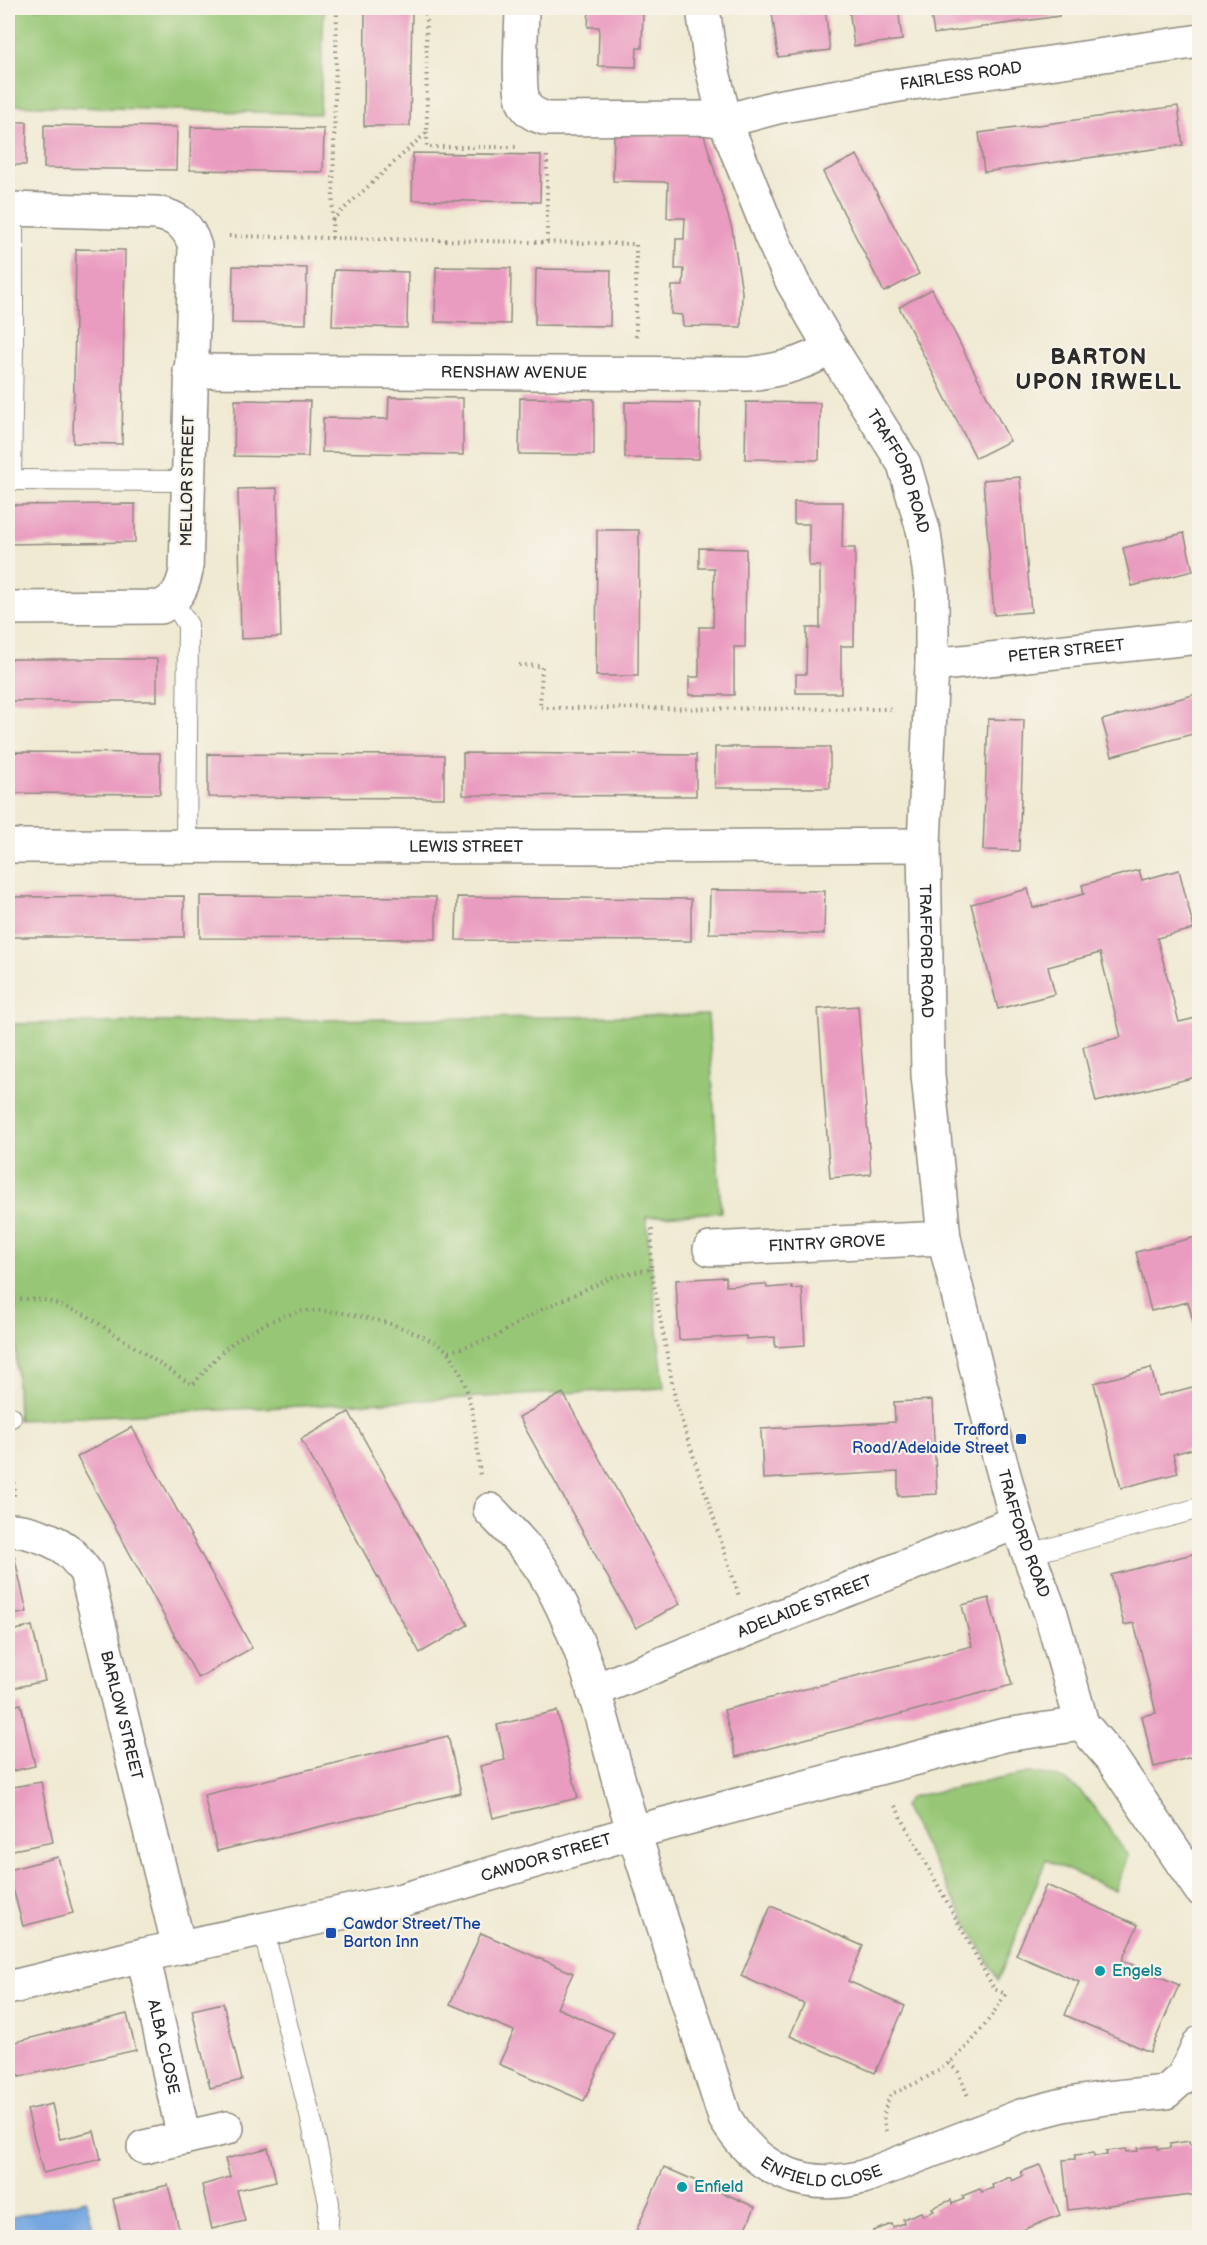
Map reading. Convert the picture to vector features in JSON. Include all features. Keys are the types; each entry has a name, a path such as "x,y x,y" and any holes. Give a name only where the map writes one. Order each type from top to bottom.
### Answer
{"street":[{"path":"522,8 521,89 524,105 535,115 547,133 703,118 725,121"},
{"name":"TRAFFORD ROAD","path":"703,8 710,59 725,121 775,244 793,283 831,348 904,464 924,533 932,591 932,666 924,845 928,1076 944,1238 966,1332 1017,1522 1051,1614 1082,1724 1112,1759 1200,1889"},
{"name":"FAIRLESS ROAD","path":"725,121 777,107 899,85 1200,41"},
{"path":"10,209 156,213 170,216 183,223 192,236"},
{"name":"MELLOR STREET","path":"173,601 182,588 186,571 195,247 192,236"},
{"name":"RENSHAW AVENUE","path":"190,371 749,374 781,370 831,348"},
{"path":"8,608 145,608 160,607 173,601"},
{"name":"PETER STREET","path":"932,666 1200,637"},
{"name":"LEWIS STREET","path":"8,846 924,845"},
{"name":"FINTRY GROVE","path":"710,1249 944,1238"},
{"path":"490,1510 517,1537 545,1574 566,1613 583,1655 613,1767 634,1832"},
{"name":"ADELAIDE STREET","path":"593,1690 1017,1522"},
{"name":"BARLOW STREET","path":"8,1530 39,1536 69,1551 86,1572 179,1947"},
{"name":"CAWDOR STREET","path":"8,1988 179,1947 402,1900 634,1832 1005,1735 1082,1724"},
{"name":"ENFIELD CLOSE","path":"634,1832 725,2118 736,2136 767,2165 784,2174 806,2180 847,2181 1021,2116 1095,2099 1166,2092 1183,2077 1200,2043"},
{"name":"ALBA CLOSE","path":"144,1955 184,2138"},
{"path":"144,2148 227,2128"}],"lane":[{"path":"10,209 9,480 188,482"},
{"path":"173,601 188,625 186,846"},
{"path":"1029,1554 1200,1508"},
{"path":"263,1929 310,2115 329,2203 327,2238"}],"path":[{"path":"332,238 337,8"},
{"path":"426,8 427,147 547,133 547,242"},
{"path":"332,220 427,132"},
{"path":"192,236 636,244 635,374"},
{"path":"519,665 542,666 540,708 930,709"},
{"path":"652,1228 651,1269 676,1403 736,1589 754,1626"},
{"path":"449,1352 495,1337 538,1311 613,1277 651,1269"},
{"path":"8,1298 46,1300 86,1315 192,1385 228,1347 260,1326 303,1311 344,1313 412,1331 449,1352 459,1372 475,1420 482,1491 490,1510"},
{"path":"884,1767 894,1805 994,1989 1006,1994 984,2028 964,2051 921,2082 891,2094 885,2106 882,2121 899,2163"}],"green space":[{"path":"8,8 324,8 320,114 8,105"},
{"path":"708,1015 721,1212 646,1217 664,1388 18,1420 14,1283 8,1283 8,1024"},
{"path":"1029,1773 1045,1774 1064,1780 1077,1789 1093,1806 1128,1856 1115,1891 1046,1860 998,1980 903,1806 910,1797"}],"water":[{"path":"86,2200 95,2237 8,2237 8,2218"}],"building":[{"path":"365,8 412,8 410,126 364,126"},
{"path":"589,8 643,8 642,48 637,48 636,67 598,66 599,27 588,27"},
{"path":"825,8 830,50 778,57 772,12"},
{"path":"849,8 898,8 902,40 854,46"},
{"path":"930,8 1058,8 1059,16 934,34"},
{"path":"1178,106 1183,145 984,172 979,133"},
{"path":"8,122 27,122 26,165 8,165"},
{"path":"44,125 177,127 176,170 44,168"},
{"path":"191,127 324,129 323,172 190,170"},
{"path":"614,133 704,135 732,229 742,292 741,327 683,326 682,315 671,314 672,286 683,286 684,269 675,269 676,239 684,239 685,218 667,218 668,182 613,181"},
{"path":"413,153 541,155 540,202 412,200"},
{"path":"857,155 919,274 884,292 823,172"},
{"path":"76,249 125,250 122,444 73,443"},
{"path":"233,266 307,268 306,324 232,323"},
{"path":"436,267 511,268 510,324 435,322"},
{"path":"536,269 611,270 610,326 535,325"},
{"path":"334,270 408,272 407,328 332,326"},
{"path":"932,289 1010,441 976,458 899,307"},
{"path":"389,397 463,398 463,455 322,452 323,418 388,419"},
{"path":"520,398 594,399 594,455 519,454"},
{"path":"235,400 310,401 308,457 234,456"},
{"path":"625,402 700,403 699,459 625,458"},
{"path":"746,402 820,403 819,460 745,459"},
{"path":"1020,477 1031,612 994,615 983,480"},
{"path":"277,488 281,637 241,639 238,489"},
{"path":"794,502 843,502 842,548 855,548 854,646 841,646 841,693 796,693 796,674 806,674 807,628 820,628 820,566 809,566 809,524 794,524"},
{"path":"135,504 135,542 8,544 8,505"},
{"path":"597,530 639,530 638,676 596,676"},
{"path":"1184,533 1193,571 1132,586 1123,548"},
{"path":"699,548 746,549 745,647 734,647 734,695 689,695 689,677 699,677 699,627 713,627 714,568 699,568"},
{"path":"8,659 157,659 157,701 8,701"},
{"path":"1200,693 1200,732 1112,756 1102,720"},
{"path":"988,719 1024,720 1019,851 983,850"},
{"path":"715,747 830,747 830,788 715,788"},
{"path":"8,752 160,753 160,794 8,793"},
{"path":"463,753 696,755 696,796 463,795"},
{"path":"208,754 444,755 444,798 208,797"},
{"path":"1139,870 1142,880 1179,870 1194,929 1157,938 1179,1022 1200,1017 1200,1076 1096,1102 1083,1047 1121,1037 1100,953 1048,967 1055,994 998,1009 971,904 1028,889 1033,908 1084,894 1082,885"},
{"path":"710,890 825,891 824,934 709,933"},
{"path":"184,896 184,937 8,937 8,897"},
{"path":"200,896 436,897 436,939 200,938"},
{"path":"457,897 691,899 691,941 456,940"},
{"path":"858,1006 871,1174 830,1178 818,1009"},
{"path":"1200,1236 1199,1344 1188,1302 1151,1311 1136,1252"},
{"path":"726,1277 726,1286 766,1284 767,1288 792,1286 792,1289 802,1288 805,1345 775,1347 775,1337 746,1339 746,1336 679,1340 676,1280"},
{"path":"1151,1368 1158,1396 1200,1385 1200,1447 1173,1454 1178,1473 1121,1488 1094,1383"},
{"path":"563,1393 680,1604 636,1628 519,1417"},
{"path":"932,1400 937,1494 898,1496 898,1472 763,1479 761,1429 895,1422 894,1402"},
{"path":"349,1412 468,1625 420,1653 301,1439"},
{"path":"132,1427 252,1648 198,1678 77,1457"},
{"path":"1200,1552 1200,1768 1196,1756 1154,1767 1142,1716 1156,1713 1134,1623 1124,1625 1111,1575"},
{"path":"14,1555 27,1612 8,1616 8,1557"},
{"path":"989,1598 1012,1685 736,1757 724,1710 972,1646 962,1605"},
{"path":"32,1626 45,1681 8,1689 8,1632"},
{"path":"21,1704 35,1766 8,1772 8,1707"},
{"path":"557,1711 578,1798 493,1818 480,1766 505,1760 497,1725"},
{"path":"448,1736 461,1793 217,1851 204,1795"},
{"path":"41,1782 53,1842 8,1851 8,1788"},
{"path":"58,1857 73,1913 23,1926 8,1870"},
{"name":"Engels","path":"1046,1885 1138,1925 1122,1960 1179,1985 1150,2052 1065,2015 1079,1982 1016,1955"},
{"path":"771,1906 863,1946 848,1981 905,2006 875,2073 790,2036 804,2004 741,1976"},
{"path":"481,1933 573,1973 557,2008 614,2033 584,2101 499,2064 514,2031 450,2004"},
{"path":"223,2003 242,2080 210,2088 192,2010"},
{"path":"127,2014 136,2050 19,2077 11,2043"},
{"path":"52,2104 60,2139 94,2131 101,2159 43,2173 27,2110"},
{"path":"1189,2141 1190,2145 1200,2144 1200,2194 1068,2210 1063,2160 1075,2159 1075,2155 1094,2153 1094,2156 1107,2155 1106,2151 1126,2149 1126,2152 1138,2151 1138,2148 1158,2146 1158,2149 1170,2148 1170,2144"},
{"path":"268,2148 276,2181 237,2190 245,2221 212,2229 202,2185 230,2177 225,2159"},
{"path":"1040,2165 1060,2215 1003,2238 867,2238 874,2235 873,2231 892,2224 893,2227 904,2223 903,2219 921,2212 923,2216 934,2211 932,2208 951,2200 952,2204 964,2199 962,2196 980,2189 982,2192 993,2188 992,2185 1010,2177 1012,2181 1023,2176 1021,2172"},
{"name":"Enfield","path":"664,2167 755,2207 742,2238 633,2238"},
{"path":"168,2185 180,2233 160,2238 122,2238 113,2199"}],"place":[{"name":"Trafford Road/Adelaide Street","path":"1021,1439"},
{"name":"Cawdor Street/The Barton Inn","path":"331,1933"},
{"name":"Engels","path":"1100,1971"},
{"name":"Enfield","path":"682,2187"}],"district":[{"name":"BARTON UPON IRWELL","path":"1099,370"}]}
